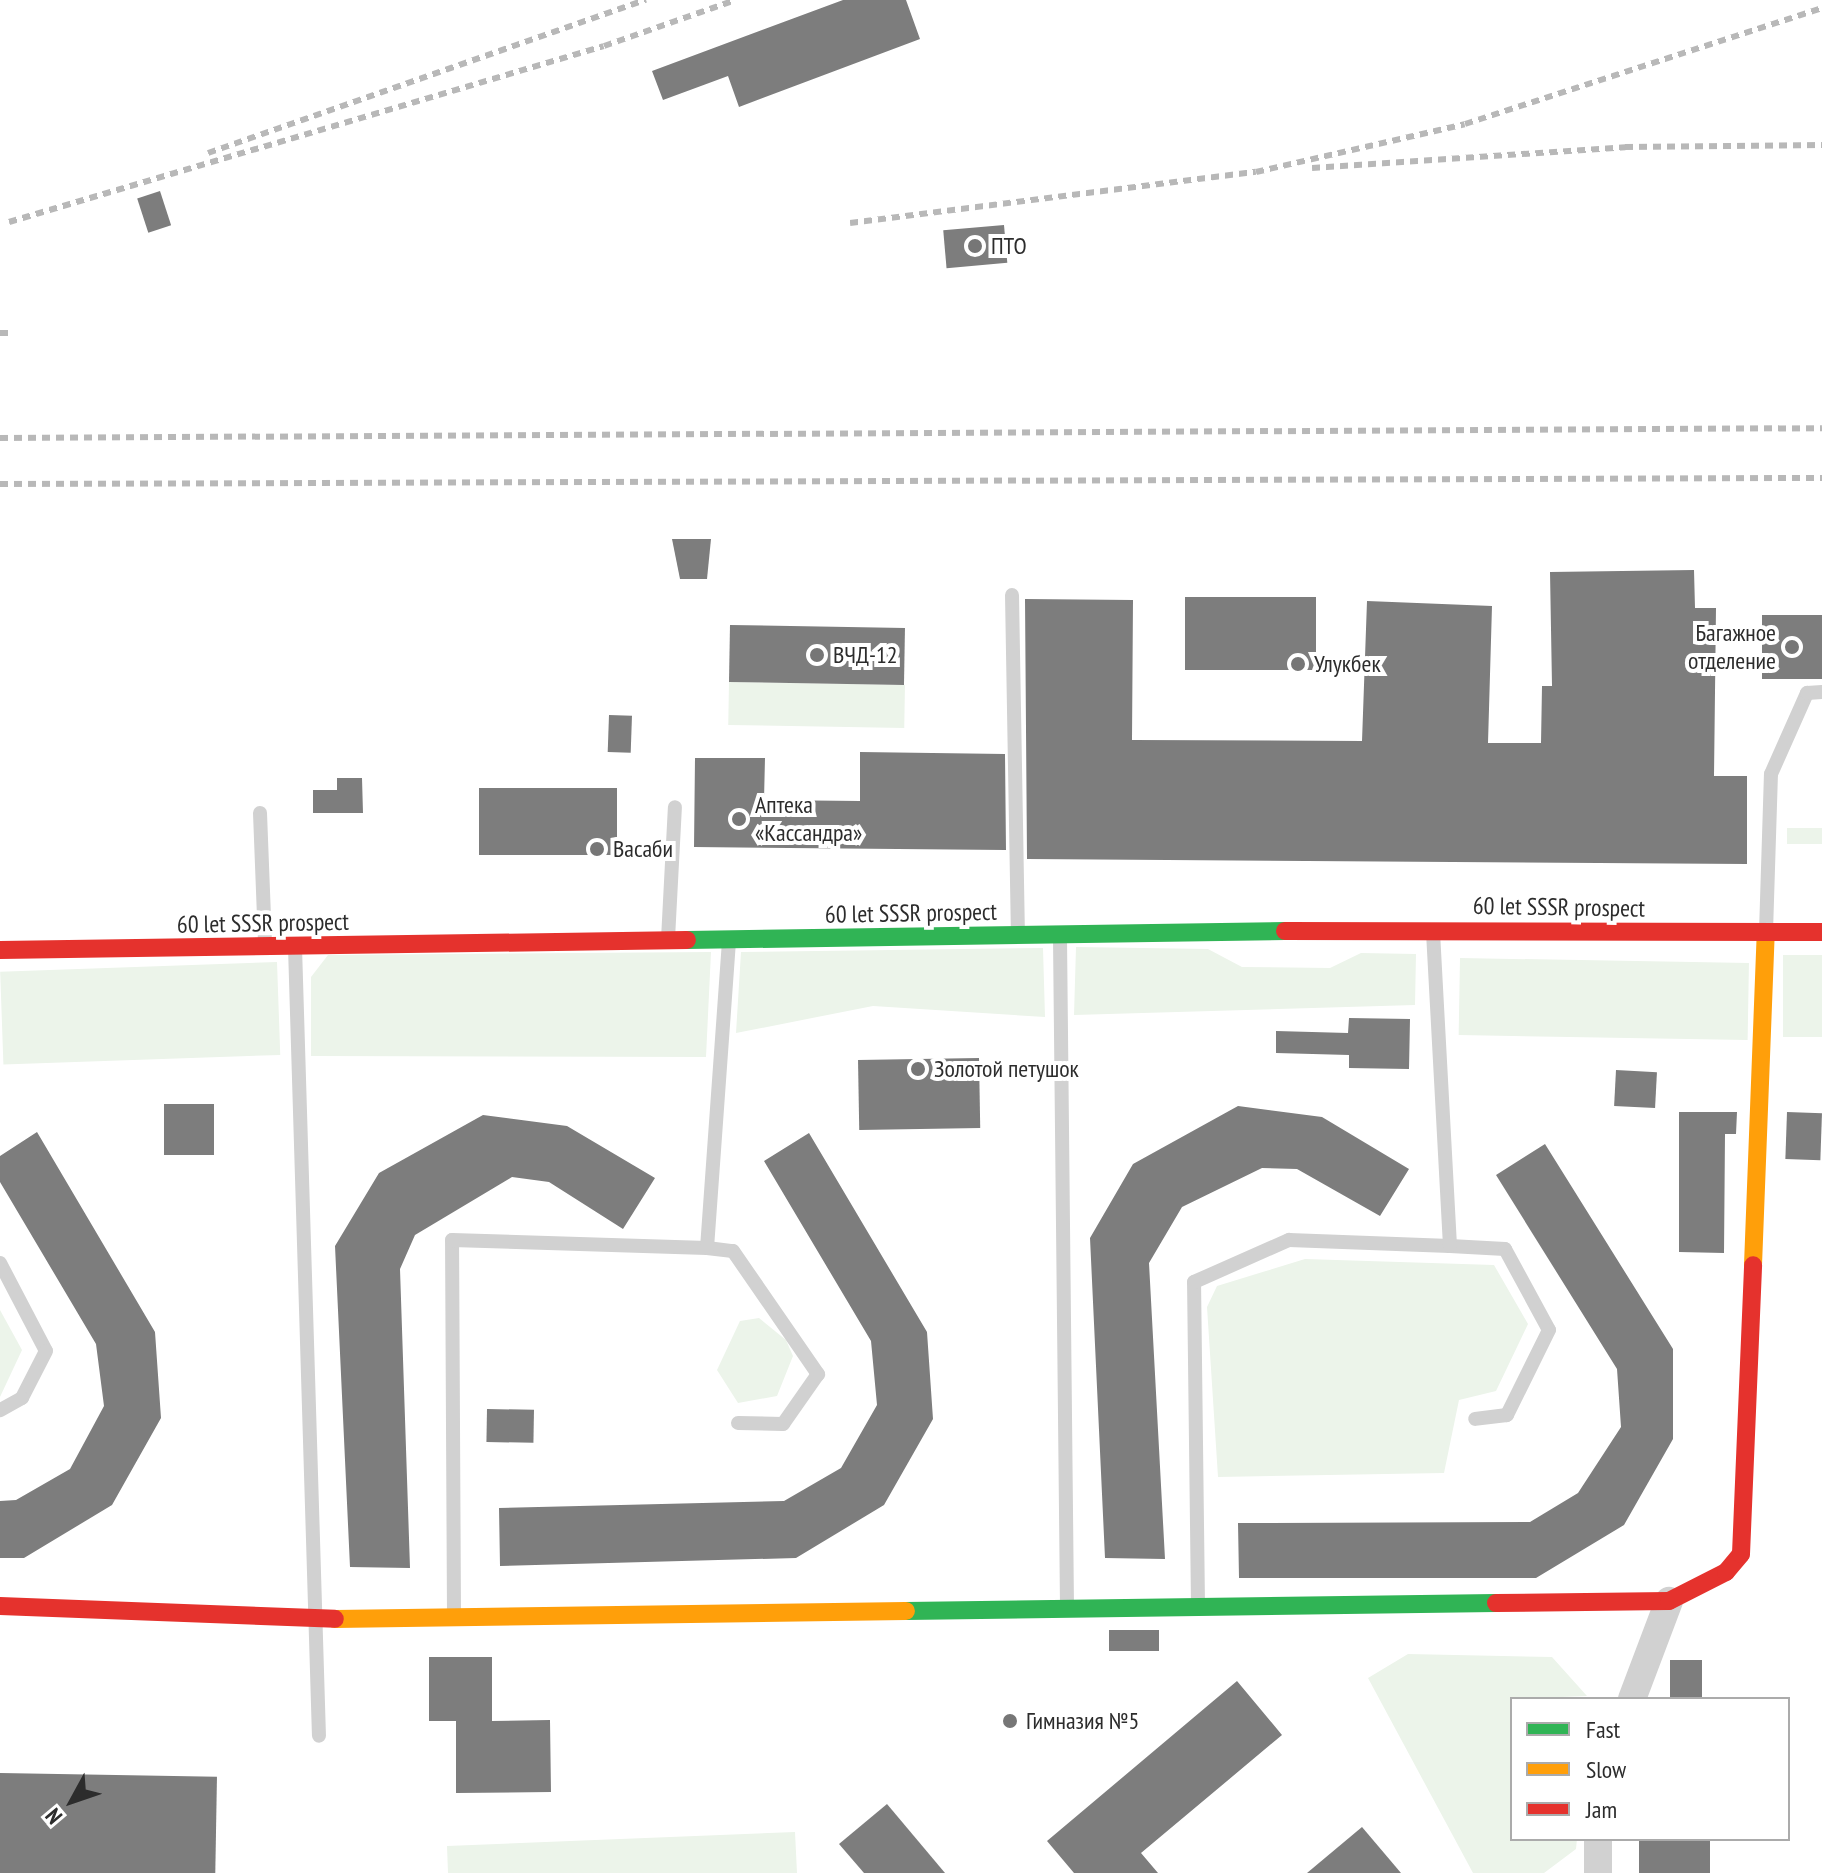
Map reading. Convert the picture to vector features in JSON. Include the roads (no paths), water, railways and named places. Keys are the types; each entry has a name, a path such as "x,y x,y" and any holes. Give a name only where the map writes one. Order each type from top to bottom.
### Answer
{"street":[{"name":"60 let SSSR prospect","path":"0,950 1432,929 1822,932"},
{"path":"0,1606 314,1619 1669,1601 1726,1572 1741,1554 1766,933"},
{"path":"1633,1697 1669,1601"},
{"path":"1598,1841 1598,1873"}],"lane":[{"path":"1012,595 1018,936"},
{"path":"1766,933 1771,774 1807,693 1822,692"},
{"path":"668,940 675,807"},
{"path":"260,813 265,948"},
{"path":"1432,929 1450,1246"},
{"path":"1060,935 1067,1609"},
{"path":"707,1248 729,939"},
{"path":"295,946 319,1736"},
{"path":"454,1616 452,1240 733,1251 818,1374 783,1424 738,1423"},
{"path":"1198,1606 1194,1282 1289,1240 1505,1249 1549,1330 1507,1415 1475,1419"},
{"path":"0,1263 46,1351 22,1398 0,1410"}],"railway":[{"path":"208,153 646,0"},
{"path":"9,222 604,46 735,0"},
{"path":"850,223 1256,172 1465,124 1822,8"},
{"path":"1312,168 1625,147 1822,145"},
{"path":"0,333 9,333"},
{"path":"0,438 1822,428"},
{"path":"0,484 1822,478"}],"place":[{"name":"ПТО","path":"975,246"},
{"name":"Багажное отделение","path":"1792,647"},
{"name":"ВЧД-12","path":"817,655"},
{"name":"Улукбек","path":"1298,664"},
{"name":"Аптека «Кассандра»","path":"739,819"},
{"name":"Васаби","path":"597,849"},
{"name":"Золотой петушок","path":"918,1069"},
{"name":"Гимназия №5","path":"1010,1721"}]}
